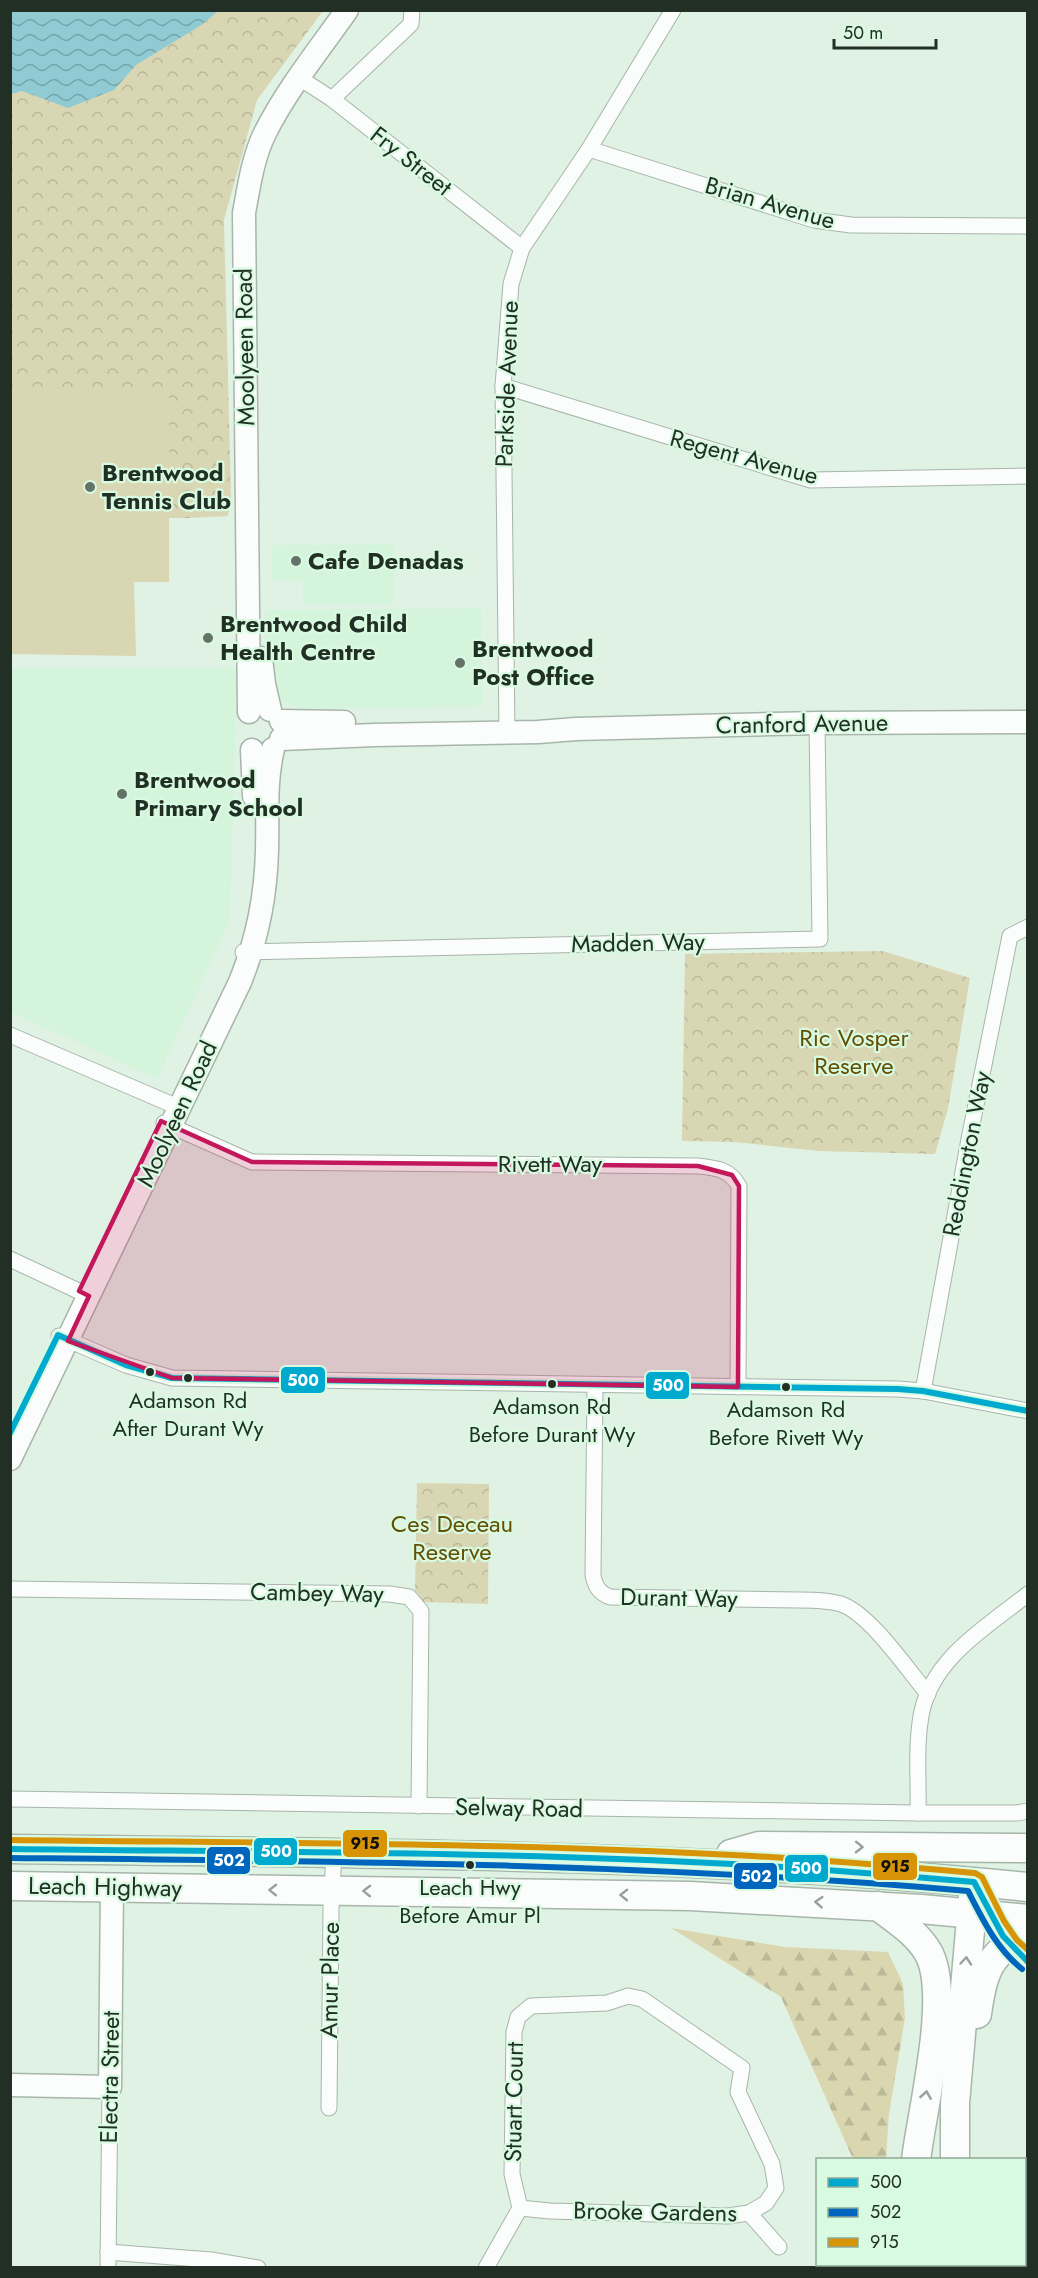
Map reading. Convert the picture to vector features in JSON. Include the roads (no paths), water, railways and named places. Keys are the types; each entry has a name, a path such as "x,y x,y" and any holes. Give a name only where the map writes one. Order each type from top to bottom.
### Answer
{"highway":[{"path":"699,1863 759,1846 1028,1848"},
{"name":"Leach Highway","path":"10,1849 518,1856 699,1863 1028,1887"},
{"path":"955,2158 955,2103 974,1882"},
{"name":"Leach Highway","path":"10,1886 690,1896 878,1906 1028,1919"},
{"path":"878,1906 920,1941 928,1953 938,1980 938,2008 916,2158"},
{"path":"966,2158 977,2015 983,1979 987,1968 1000,1952 1017,1940 1028,1936"}],"main road":[{"name":"Moolyeen Road","path":"304,81 347,10"},
{"name":"Moolyeen Road","path":"10,1459 63,1338 246,952 252,893 255,817 268,730 244,213 249,184 265,134 360,10"},
{"name":"Cranford Avenue","path":"268,730 374,735 507,726 576,729 817,723 1028,722"},
{"name":"Moolyeen Road","path":"10,1434 63,1338"},
{"name":"Electra Street","path":"110,2087 112,1887"},
{"path":"10,2085 110,2087"}],"street":[{"path":"332,99 411,24 412,10"},
{"name":"Parkside Avenue","path":"507,726 503,386 511,284 522,249 589,149 673,10"},
{"name":"Fry Street","path":"304,81 332,99 522,249"},
{"name":"Brian Avenue","path":"589,149 814,220 851,225 1028,226"},
{"name":"Regent Avenue","path":"503,386 811,480 1028,476"},
{"name":"Madden Way","path":"246,952 820,939 817,723"},
{"name":"Reddington Way","path":"923,1391 969,1139 1010,936 1028,927"},
{"name":"Rivett Way","path":"10,1035 170,1115 252,1162 698,1166 718,1168 732,1174 739,1186 738,1387"},
{"path":"10,1259 84,1293"},
{"path":"63,1338 135,1368 172,1378 898,1389 923,1391 1028,1411"},
{"name":"Durant Way","path":"595,1386 593,1575 598,1590 610,1597 799,1600 840,1604 862,1616 928,1694"},
{"name":"Cambey Way","path":"10,1589 390,1594 409,1598 421,1611 419,1806"},
{"path":"918,1813 919,1730 922,1710 928,1694 954,1653 1028,1594"},
{"name":"Selway Road","path":"10,1799 918,1813 1028,1811"},
{"name":"Amur Place","path":"329,2108 334,1853"},
{"name":"Stuart Court","path":"520,2208 512,2174 514,2032 518,2017 531,2006 608,2003 628,1996 642,1999 726,2057"},
{"name":"Brooke Gardens","path":"520,2208 709,2216 749,2213 765,2203 776,2187 772,2164 738,2092 742,2068 726,2057"},
{"name":"Electra Street","path":"108,2268 110,2087"},
{"path":"486,2268 520,2208"},
{"path":"749,2213 779,2247"},
{"path":"108,2252 211,2260 258,2268"}],"water":[{"path":"10,11 218,11 203,24 136,65 114,90 68,108 22,91 11,94"}],"place":[{"name":"Brentwood Tennis Club","path":"90,487"},
{"name":"Cafe Denadas","path":"296,561"},
{"name":"Brentwood Child Health Centre","path":"208,638"},
{"name":"Brentwood Post Office","path":"460,663"},
{"name":"Brentwood Primary School","path":"122,794"},
{"name":"Adamson Rd After Durant Wy","path":"188,1378"},
{"name":"Adamson Rd Before Durant Wy","path":"552,1384"},
{"name":"Adamson Rd Before Rivett Wy","path":"786,1387"},
{"name":"Leach Hwy Before Amur Pl","path":"470,1865"}],"park label":[{"name":"Ric Vosper Reserve","path":"854,1052"},
{"name":"Ces Deceau Reserve","path":"452,1538"}]}
